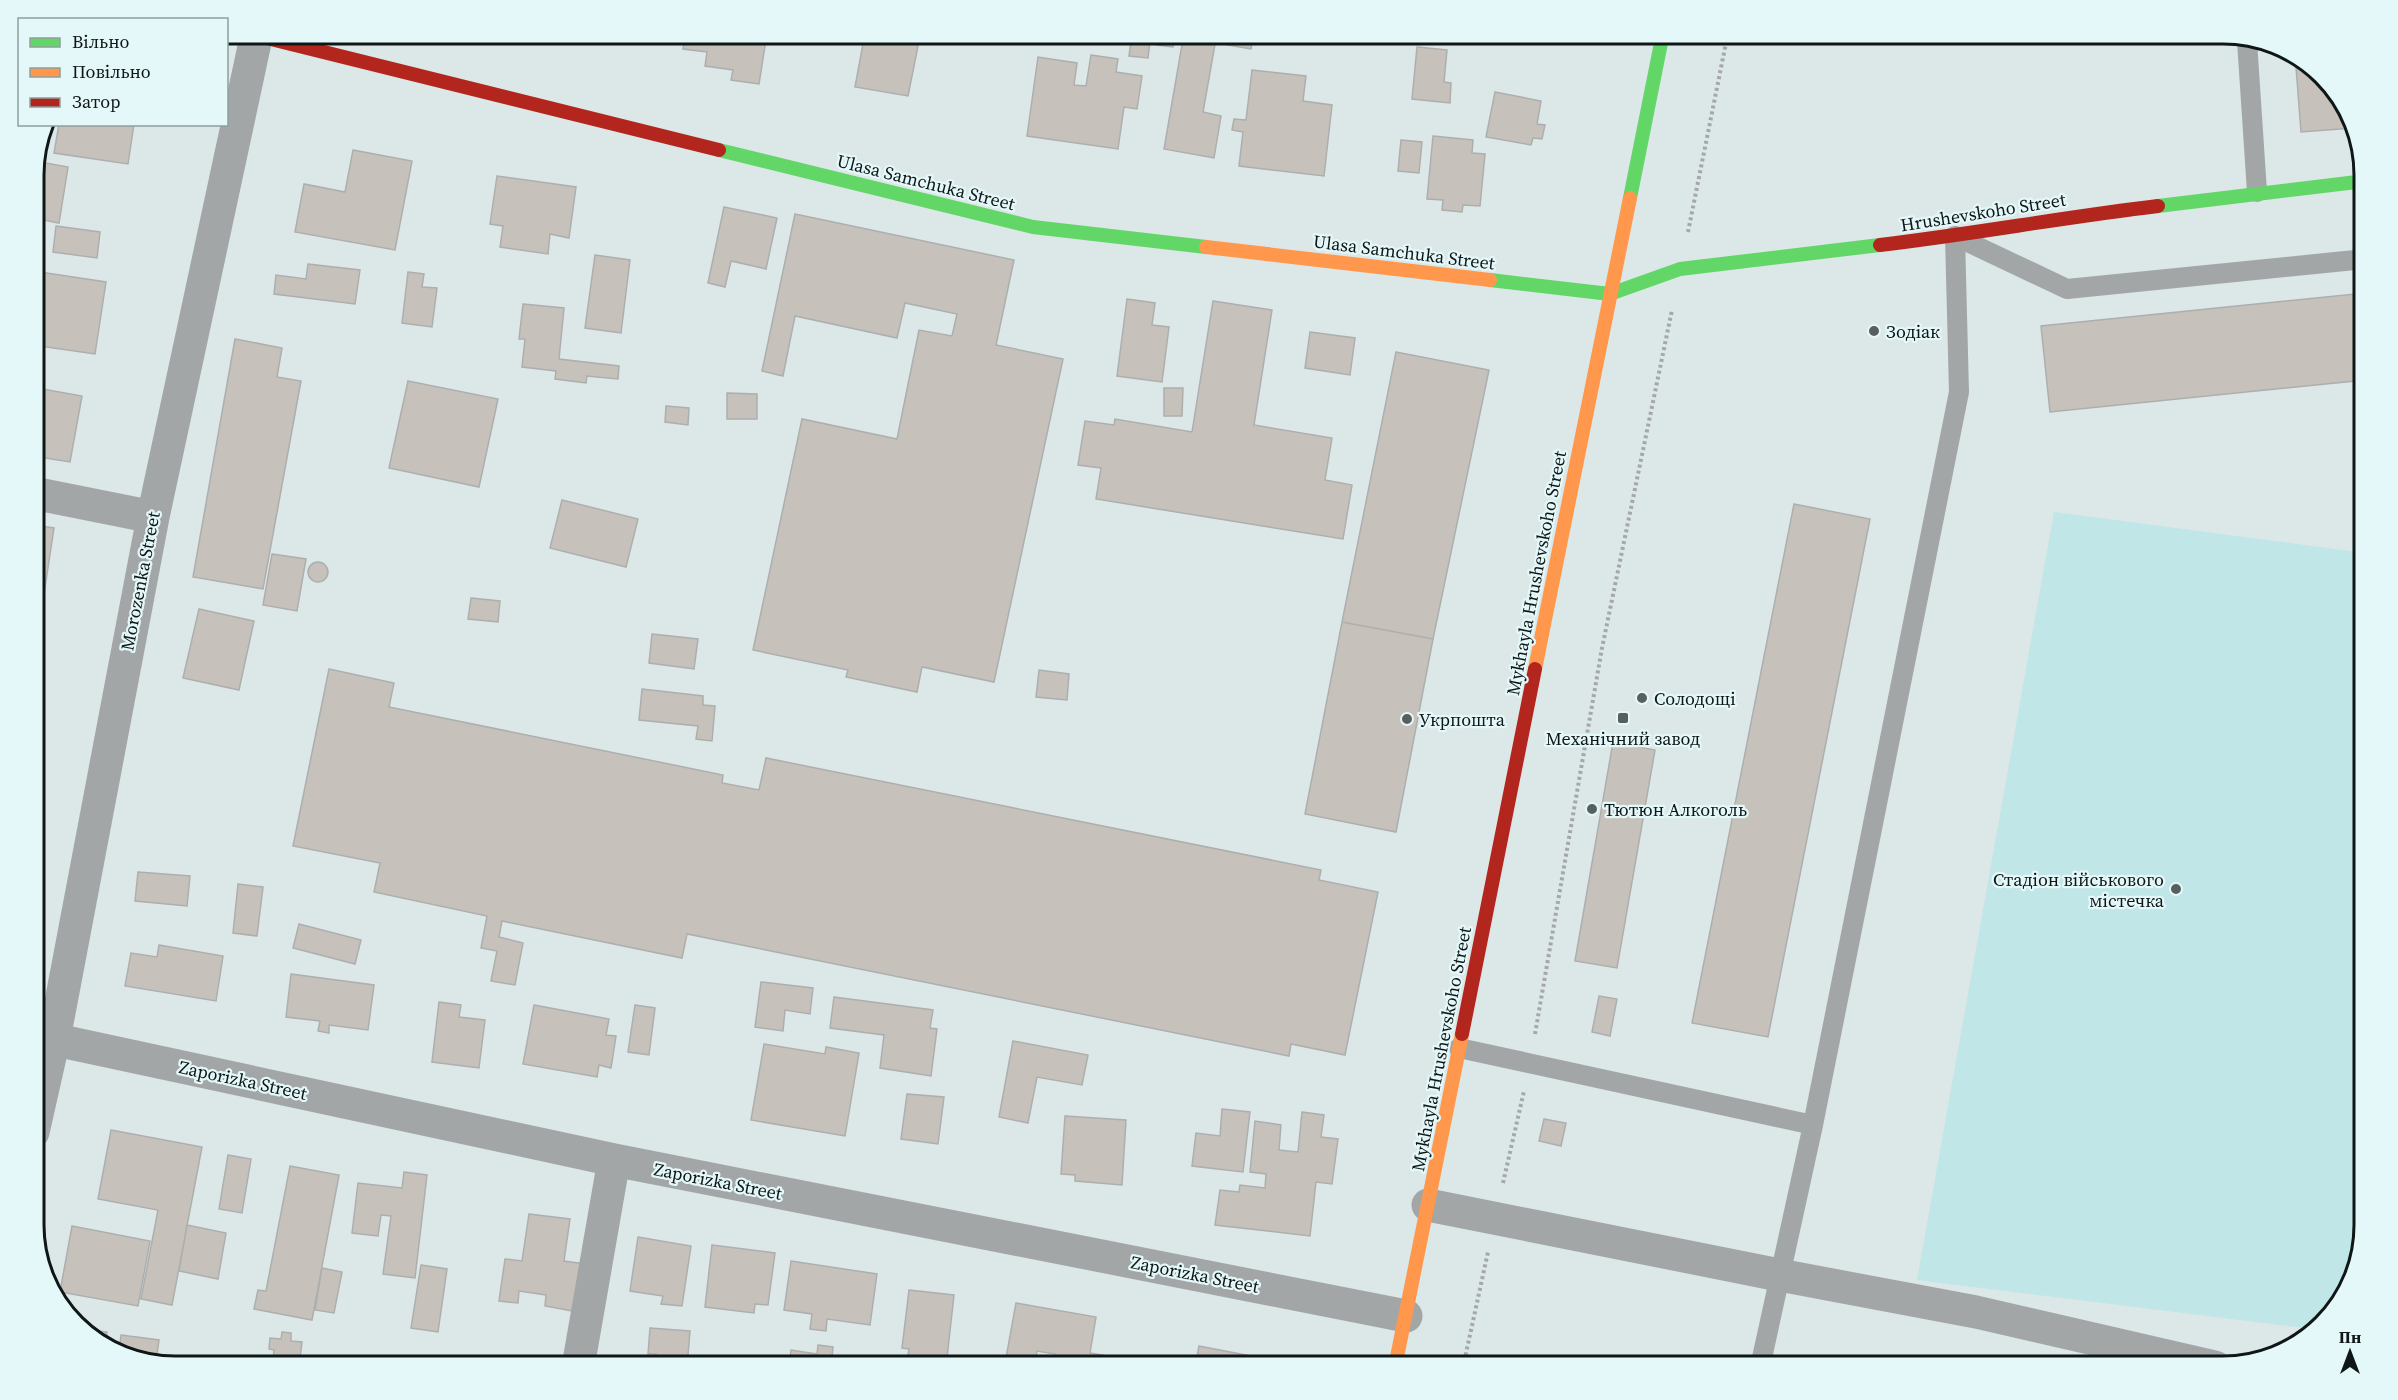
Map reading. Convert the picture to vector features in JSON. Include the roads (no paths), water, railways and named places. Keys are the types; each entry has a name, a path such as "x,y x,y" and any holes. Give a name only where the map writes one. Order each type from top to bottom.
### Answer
{"street":[{"name":"Morozenka Street","path":"44,1032 251,44"},
{"name":"Ulasa Samchuka Street","path":"294,44 1033,226 1610,294"},
{"name":"Mykhayla Hrushevskoho Street","path":"1397,1356 1661,44"},
{"name":"Hrushevskoho Street","path":"1610,294 1680,269 1955,236 2073,216 2257,192 2354,182"},
{"path":"44,495 153,517"},
{"name":"Zaporizka Street","path":"44,1037 614,1160 1406,1316"},
{"path":"580,1356 614,1160"},
{"path":"1428,1204 1976,1312 2167,1356"}],"lane":[{"path":"2247,46 2257,192"},
{"path":"1762,1356 1812,1125 1959,392 1955,236 2067,289 2354,260"},
{"path":"1459,1048 1812,1125"}],"place":[{"name":"Зодіак","path":"1874,331"},
{"name":"Солодощі","path":"1642,698"},
{"name":"Механічний завод","path":"1623,718"},
{"name":"Укрпошта","path":"1407,719"},
{"name":"Тютюн Алкоголь","path":"1592,809"},
{"name":"Стадіон військового містечка","path":"2176,889"}]}
